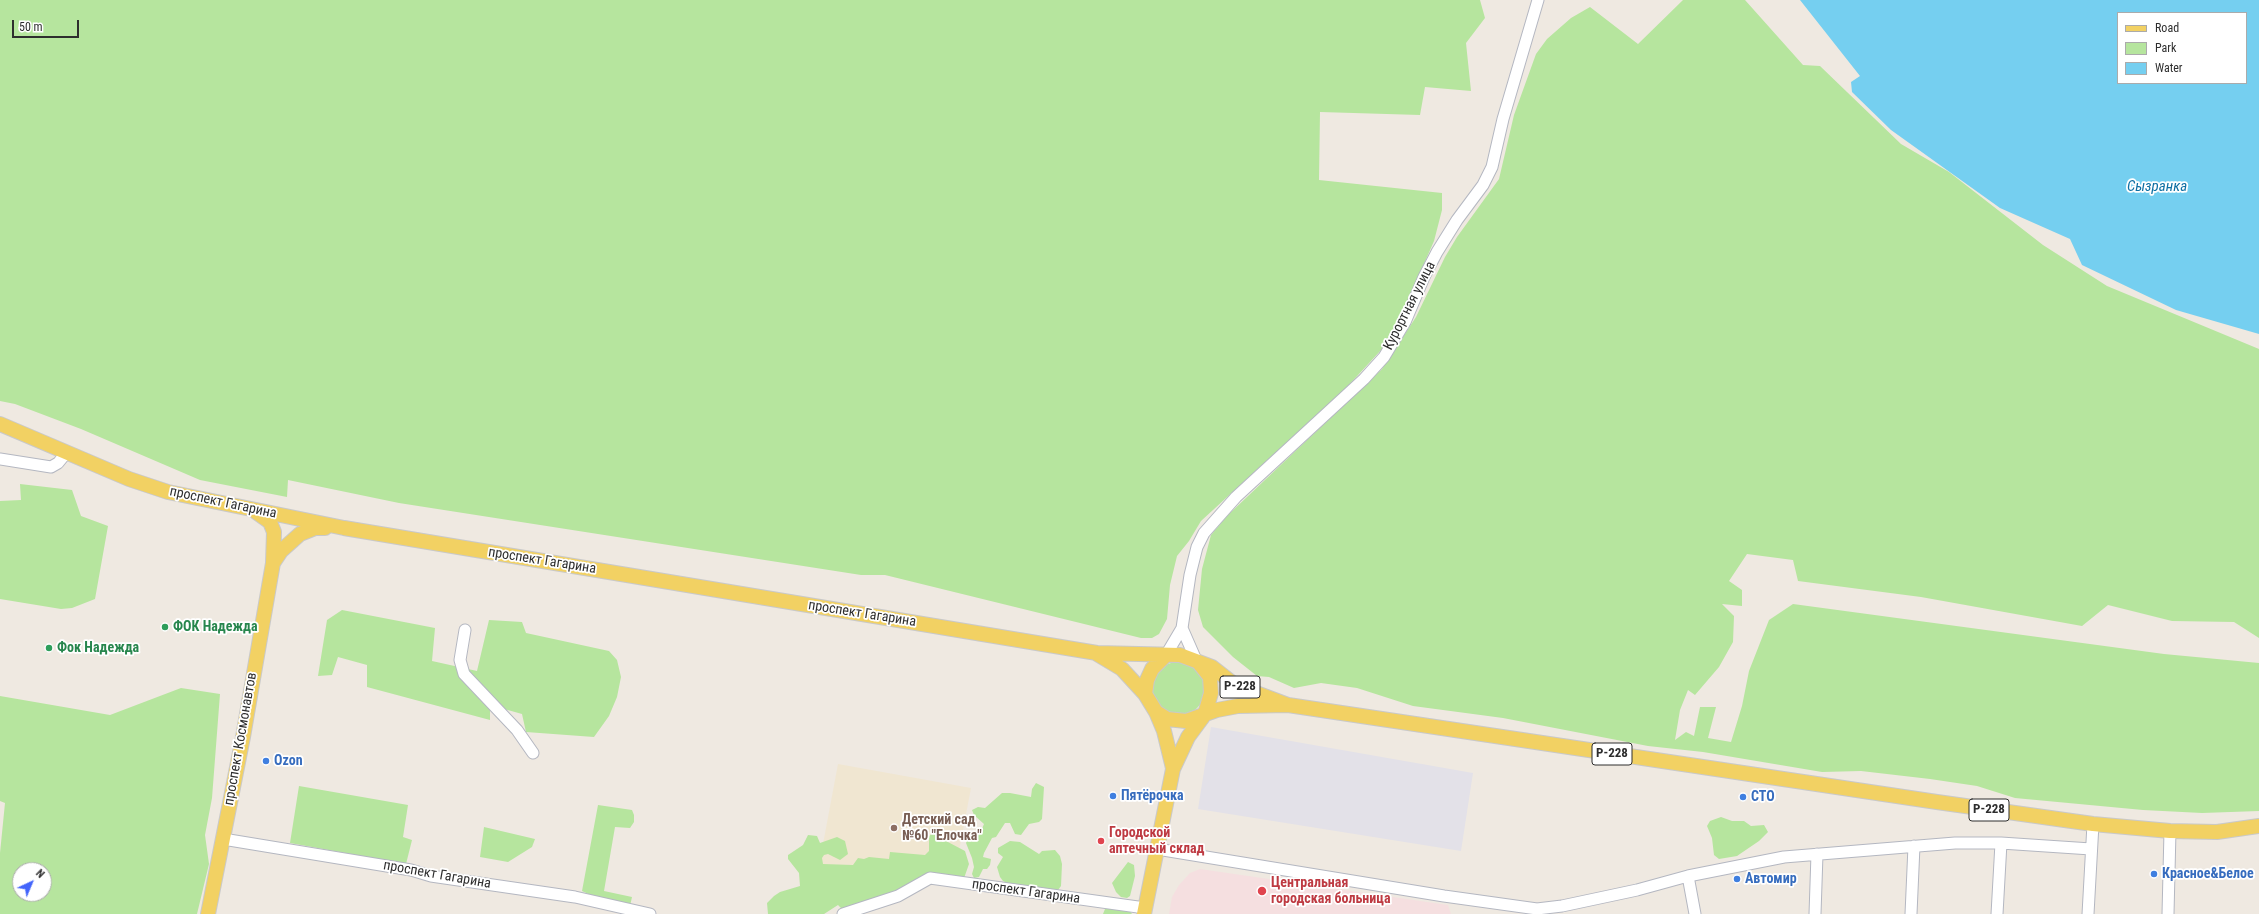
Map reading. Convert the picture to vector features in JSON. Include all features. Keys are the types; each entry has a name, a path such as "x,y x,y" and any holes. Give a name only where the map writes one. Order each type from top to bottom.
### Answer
{"main road":[{"name":"проспект Гагарина","path":"0,424 129,479 168,492 252,510 344,528 1097,653 1166,655"},
{"name":"проспект Космонавтов","path":"208,914 273,563 274,532 270,522 252,510"},
{"path":"273,563 281,552 300,534 315,528 344,528"},
{"name":"проспект Гагарина","path":"1097,653 1122,669 1145,694"},
{"path":"1145,694 1147,680 1152,669 1166,655"},
{"name":"Р-228","path":"1166,655 1180,655 1196,660 1212,668 1235,685 1288,705"},
{"name":"Р-228","path":"1145,911 1173,769 1188,736 1205,714 1212,686 1210,677 1196,660"},
{"name":"Р-228","path":"1145,694 1156,712 1164,732 1173,769"},
{"name":"Р-228","path":"1156,712 1168,719 1186,722 1217,710 1238,706 1288,705 1913,799 2093,824 2170,831 2217,832 2259,826"}],"street":[{"name":"Курортная улица","path":"1166,655 1182,628 1190,575 1197,547 1204,533 1236,497 1364,379 1384,357 1405,322 1424,277 1438,252 1457,220 1482,185 1492,167 1501,125 1538,0"},
{"path":"0,459 51,468 58,463 67,452"},
{"path":"1182,628 1196,660"},
{"path":"465,630 460,660 464,674 517,730 533,753"},
{"path":"2088,914 2093,824"},
{"path":"2168,914 2170,831"},
{"name":"проспект Гагарина","path":"223,839 411,870 431,876 575,897 650,914"},
{"path":"1157,849 1444,896 1537,909 1587,901 1751,862 1817,854 1914,846 2001,843 2091,849"},
{"path":"1997,914 2001,843"},
{"path":"1911,914 1914,846"},
{"path":"1815,914 1817,854"},
{"path":"1688,876 1695,914"},
{"name":"проспект Гагарина","path":"843,914 898,896 930,878 1145,911"}],"shaded area":[{"path":"1211,727 1473,773 1461,851 1198,809"},
{"name":"Детский сад №60 \"Елочка\"","path":"838,764 971,788 955,872 817,876"},
{"name":"Центральная городская больница","path":"1200,869 1448,905 1451,914 1169,914 1172,897 1179,885 1190,873"}],"green space":[{"path":"0,0 1480,0 1485,18 1466,43 1471,91 1425,87 1420,115 1320,112 1319,180 1442,193 1442,210 1434,241 1398,323 1382,349 1347,387 1201,521 1189,541 1177,556 1170,585 1167,619 1159,634 1152,638 1141,638 885,575 861,575 399,503 288,480 287,497 200,480 81,429 15,404 0,401"},
{"path":"1683,0 1745,0 1803,65 1820,66 1901,144 1949,172 2043,245 2107,286 2259,349 2259,638 2234,622 2172,621 2108,605 2082,626 1921,597 1798,581 1793,560 1747,554 1729,581 1742,590 1742,606 1722,604 1734,616 1733,642 1719,667 1695,695 1688,690 1680,710 1675,740 1686,732 1694,736 1700,707 1716,707 1708,738 1731,742 1742,706 1749,671 1769,620 1793,604 2164,654 2259,663 2259,811 2202,813 2143,810 2015,798 1977,786 1930,779 1861,771 1822,772 1703,752 1648,746 1503,718 1413,706 1357,688 1321,683 1294,688 1269,677 1257,676 1233,657 1203,627 1198,610 1202,569 1211,535 1228,515 1382,369 1416,317 1445,257 1457,237 1499,179 1514,115 1536,54 1547,39 1571,18 1590,7 1638,44"},
{"path":"20,484 72,490 81,516 108,526 95,599 72,608 61,609 0,599 0,501 21,500"},
{"path":"342,610 435,628 432,661 477,671 489,620 522,622 526,633 609,651 617,660 621,677 617,697 609,716 594,737 526,732 522,714 490,705 490,720 367,687 367,665 338,657 332,675 318,676 327,620"},
{"path":"1173,662 1183,662 1193,666 1201,674 1205,684 1205,694 1201,704 1193,712 1183,716 1173,716 1163,712 1155,704 1151,694 1151,684 1155,674 1163,666"},
{"path":"181,688 220,694 212,798 205,835 209,864 197,914 0,914 0,853 5,803 0,801 0,696 110,715"},
{"path":"1036,783 1044,787 1042,819 1039,822 1029,824 1021,835 1015,834 1010,823 1005,823 996,837 992,838 984,853 983,857 991,859 990,865 987,869 983,869 979,877 974,878 972,874 974,867 972,858 966,843 968,838 981,831 984,824 974,815 972,810 978,807 985,808 1002,793 1031,797 1032,789"},
{"path":"299,786 408,805 403,837 412,840 406,864 290,843"},
{"path":"598,805 632,810 634,815 634,822 630,828 615,827 604,891 632,897 630,906 599,899 582,891"},
{"path":"1721,817 1732,821 1744,821 1751,826 1764,825 1768,832 1759,841 1737,856 1719,859 1714,855 1712,838 1707,826 1710,821"},
{"path":"484,827 535,839 532,847 508,862 480,857"},
{"path":"933,833 939,834 946,841 965,851 969,864 963,881 929,876 899,894 844,911 838,905 824,914 768,914 767,903 774,896 780,892 800,886 799,873 788,859 788,855 803,845 808,835 817,836 820,843 837,837 845,841 848,854 840,860 828,854 824,855 822,858 823,864 853,865 858,858 864,859 869,857 889,859 890,852 925,855 929,851 929,836"},
{"path":"1010,841 1020,842 1039,854 1042,851 1055,850 1060,856 1062,864 1061,886 1058,890 1049,891 1003,881 997,867 1003,857 998,853 998,848"},
{"path":"1128,862 1134,865 1135,876 1130,896 1127,898 1121,897 1116,892 1112,883"},
{"path":"1110,907 1127,908 1132,914 1103,914 1105,909"}],"water":[{"name":"Сызранка","path":"1800,0 2259,0 2259,334 2176,310 2082,265 2070,239 2000,208 1891,130 1852,92 1851,82 1860,76"}],"place":[{"name":"ФОК Надежда","path":"165,627"},
{"name":"Фок Надежда","path":"49,648"},
{"name":"Ozon","path":"266,761"},
{"name":"Пятёрочка","path":"1113,796"},
{"name":"СТО","path":"1743,797"},
{"name":"Детский сад №60 \"Елочка\"","path":"894,828"},
{"name":"Городской аптечный склад","path":"1101,841"},
{"name":"Красное&Белое","path":"2154,874"},
{"name":"Автомир","path":"1737,879"},
{"name":"Центральная городская больница","path":"1262,891"}]}
